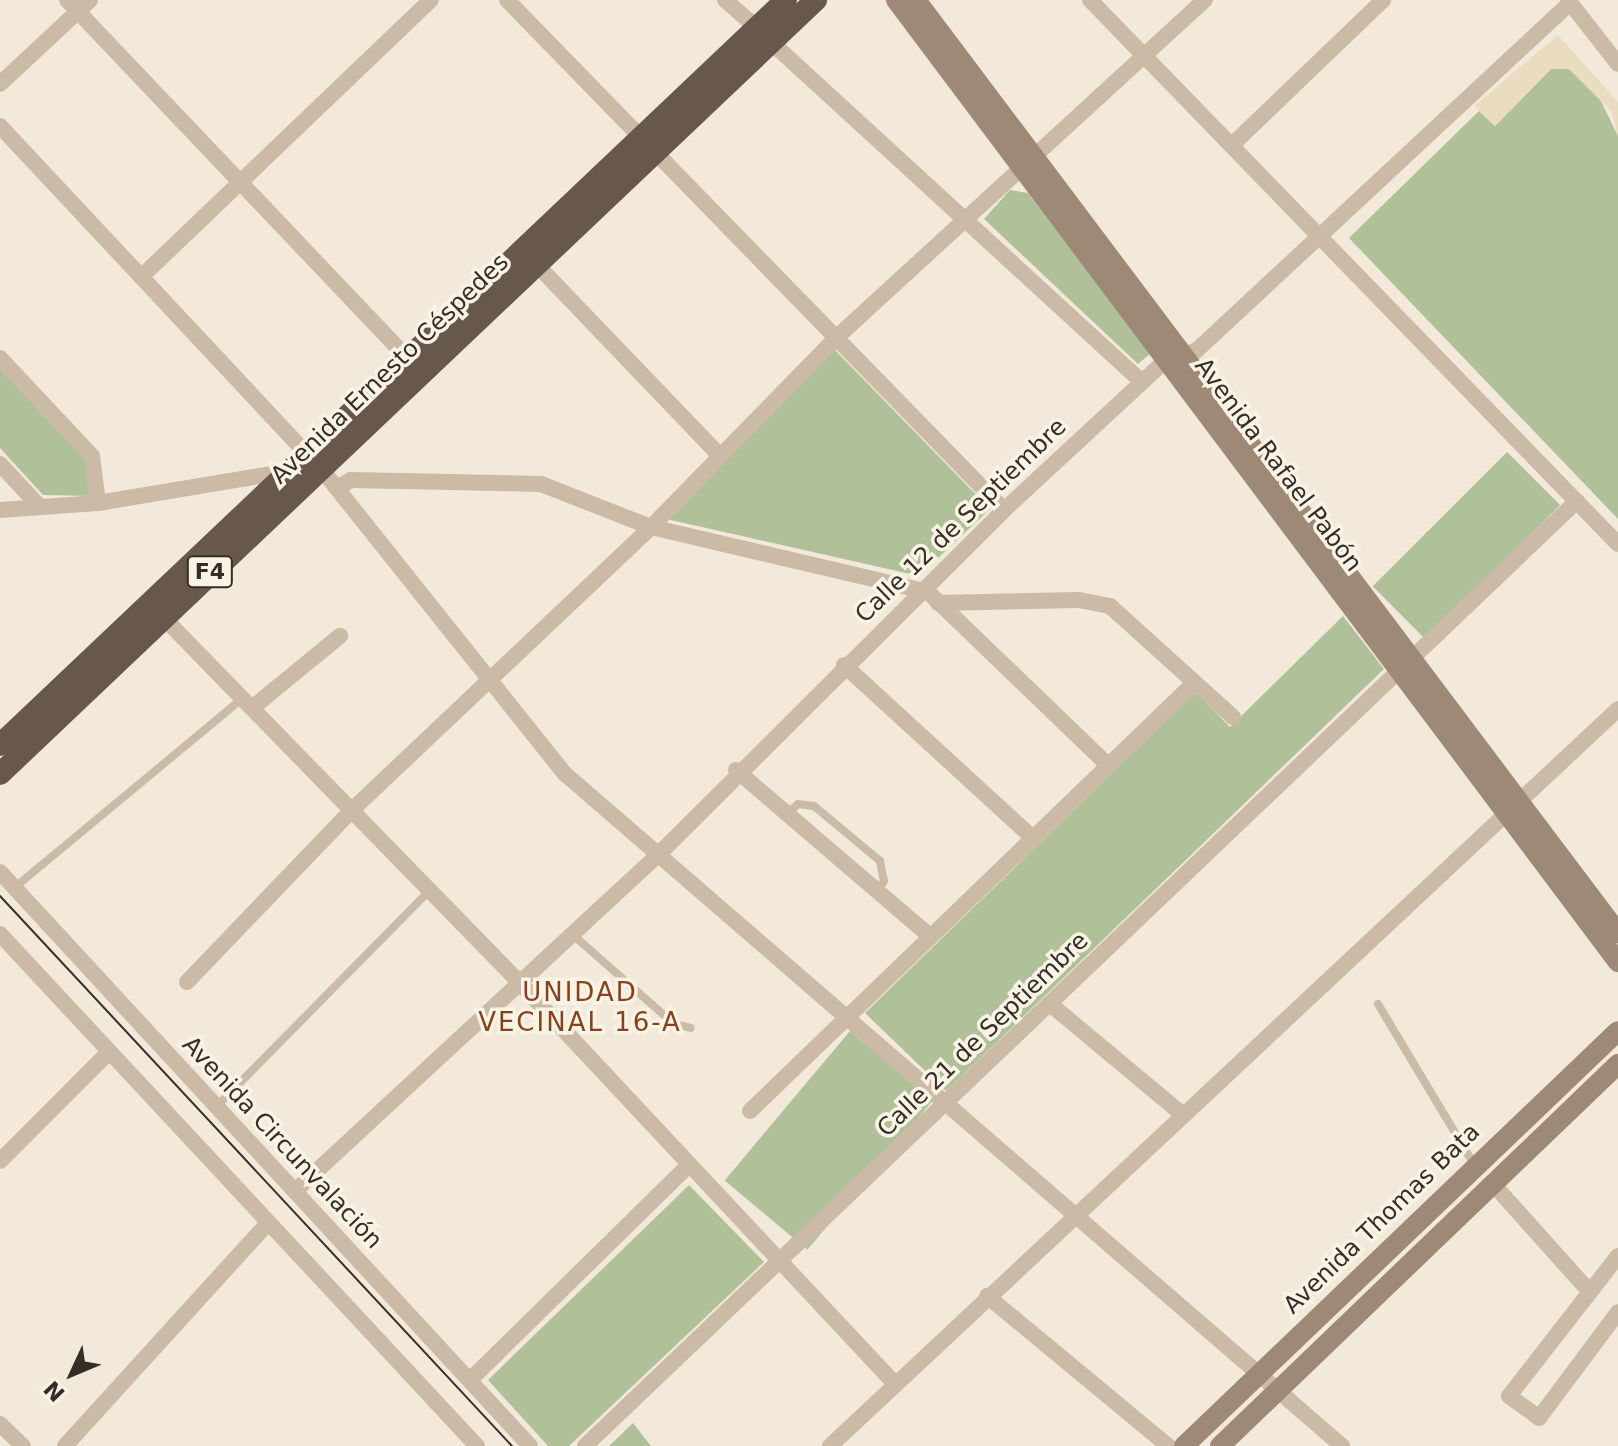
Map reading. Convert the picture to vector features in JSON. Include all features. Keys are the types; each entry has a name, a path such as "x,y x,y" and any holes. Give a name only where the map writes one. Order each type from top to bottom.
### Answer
{"highway":[{"name":"Avenida Ernesto Céspedes","path":"416,368 537,265 657,154 764,35 786,0"},
{"name":"Avenida Ernesto Céspedes","path":"0,745 314,472 640,137 764,35 816,0"},
{"name":"Avenida Ernesto Céspedes","path":"0,774 154,608 314,472"}],"main road":[{"name":"Avenida Rafael Pabón","path":"896,0 1029,164 1407,663 1512,806 1618,962"},
{"name":"Avenida Rafael Pabón","path":"916,0 1029,164"},
{"name":"Avenida Rafael Pabón","path":"1512,806 1618,933"},
{"name":"Avenida Thomas Bata","path":"1184,1446 1618,1031"},
{"name":"Avenida Thomas Bata","path":"1220,1446 1618,1064"}],"street":[{"path":"0,84 72,6 90,0"},
{"path":"141,277 431,0"},
{"path":"507,0 1004,510"},
{"path":"725,0 1142,382"},
{"path":"1090,0 1618,544"},
{"path":"187,982 352,810 491,683 651,527 718,454 837,337 969,221 1205,0"},
{"path":"1233,144 1383,0"},
{"path":"1569,1 1618,64"},
{"name":"Calle 12 de Septiembre","path":"295,1191 569,931 659,854 736,770 844,665 933,598 1004,510 1142,382 1321,235 1569,1"},
{"path":"72,6 241,179 416,368"},
{"path":"0,126 141,277 314,472 564,773 1280,1387 1342,1446"},
{"path":"537,265 718,454"},
{"path":"0,358 92,456 98,503"},
{"path":"0,464 40,507"},
{"path":"0,510 98,503 314,472 351,480 541,484 651,527 933,598 1079,600 1110,606 1233,717"},
{"name":"Calle 21 de Septiembre","path":"585,1446 1577,501"},
{"path":"933,598 1108,765"},
{"path":"154,608 517,980 687,1167 895,1384"},
{"path":"247,703 340,636"},
{"path":"844,665 1033,838"},
{"path":"750,1111 1194,683"},
{"path":"830,1446 1075,1212 1618,709"},
{"path":"736,770 930,936"},
{"name":"Avenida Circunvalación","path":"0,872 530,1446"},
{"path":"0,934 107,1054 477,1446"},
{"path":"1050,1004 1181,1113"},
{"path":"0,1161 107,1054"},
{"path":"470,1380 687,1167"},
{"path":"1493,1184 1589,1291"},
{"path":"65,1446 268,1223"},
{"path":"1618,1256 1509,1396 1539,1418 1618,1312"},
{"path":"987,1296 1168,1446"},
{"path":"0,1424 23,1446"}],"lane":[{"path":"14,888 247,703"},
{"path":"787,814 798,804 814,806 880,861 884,881 877,891"},
{"path":"216,1108 430,890"},
{"path":"569,931 674,1024 691,1028"},
{"path":"1378,1004 1475,1167"}],"green space":[{"path":"1551,69 1569,69 1596,91 1618,136 1618,519 1349,238 1479,111 1495,126"},
{"path":"1010,190 1028,193 1151,353 1138,364 984,219"},
{"path":"835,350 990,509 919,576 662,518"},
{"path":"0,366 85,459 92,496 43,495 0,448"},
{"path":"1507,452 1560,505 1426,639 1373,586"},
{"path":"1343,616 1384,669 946,1091 865,1013 1195,692 1230,727"},
{"path":"850,1031 933,1100 807,1250 725,1180"},
{"path":"689,1185 764,1262 569,1446 548,1446 488,1380"},
{"path":"633,1423 651,1446 609,1446"}],"shaded area":[{"path":"1558,35 1618,102 1618,136 1612,112 1569,69 1551,69 1495,126 1474,106"}],"tram line":[{"path":"0,896 512,1446"}],"district":[{"name":"UNIDAD VECINAL 16-A","path":"580,1008"}]}
